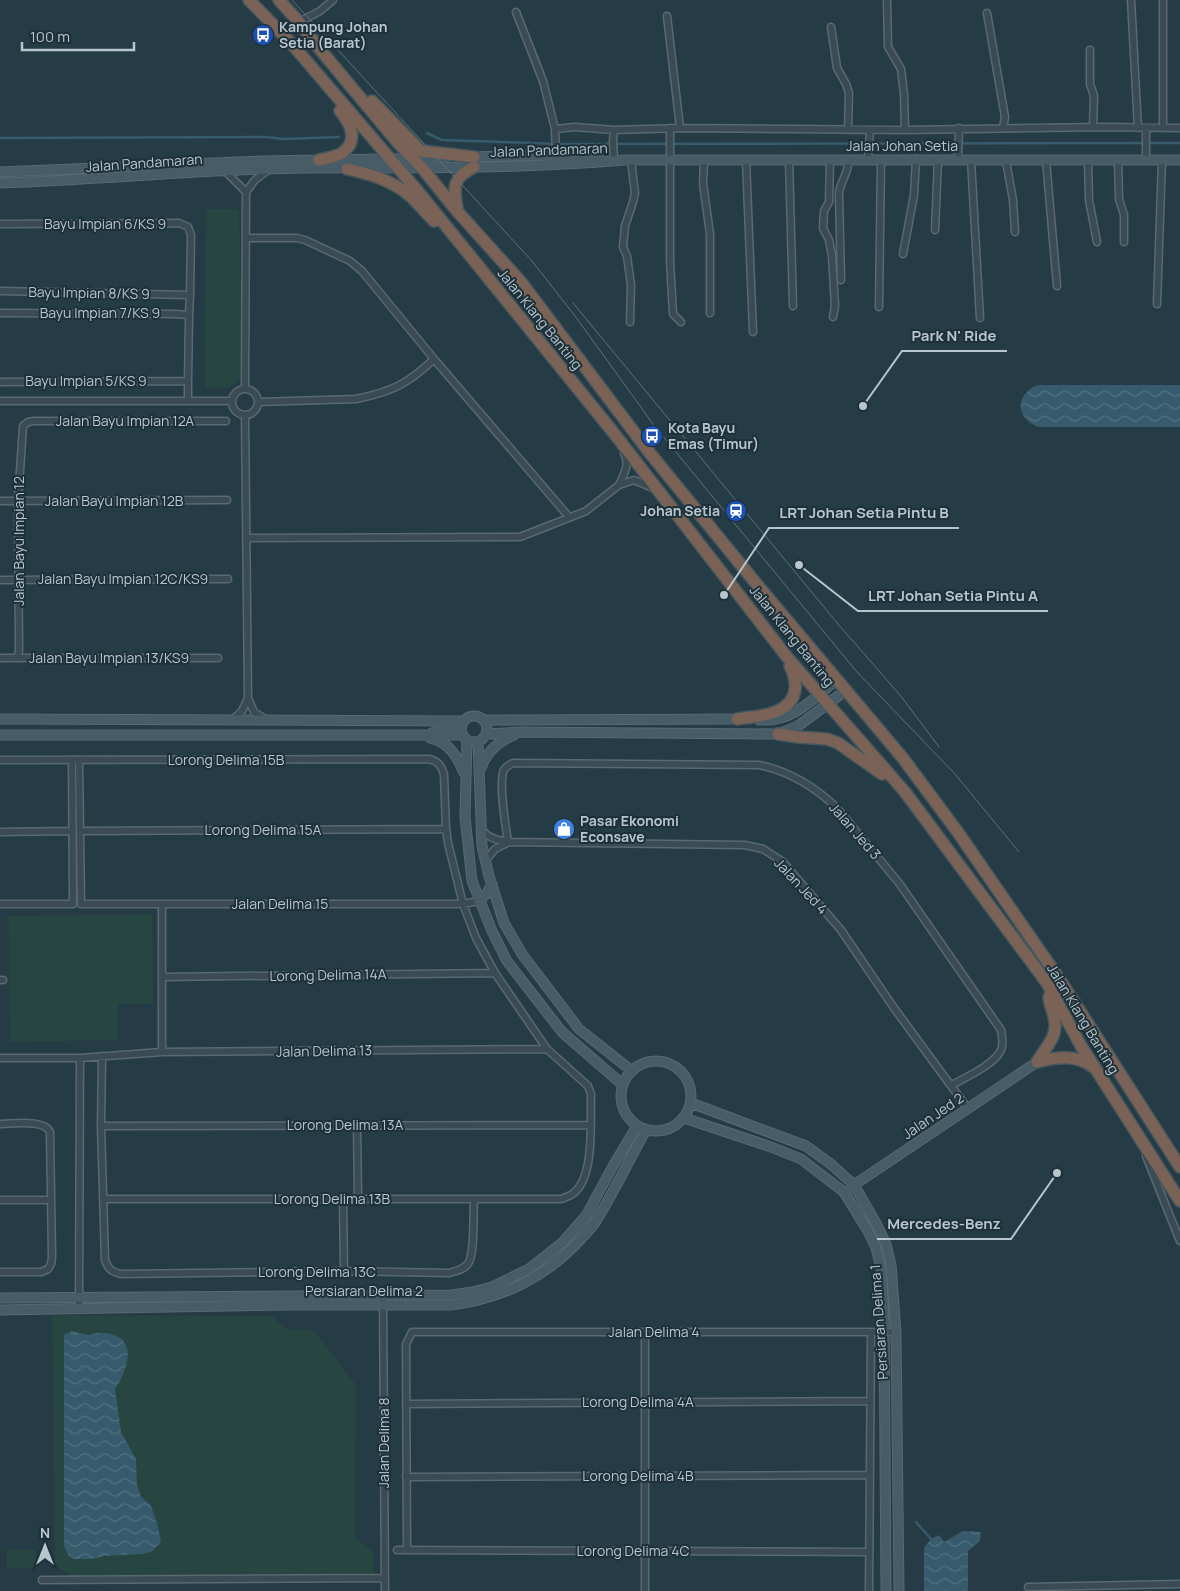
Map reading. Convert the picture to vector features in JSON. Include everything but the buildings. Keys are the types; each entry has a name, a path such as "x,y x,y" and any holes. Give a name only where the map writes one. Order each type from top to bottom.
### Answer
{"highway":[{"name":"Jalan Klang Banting","path":"250,0 291,43 390,159 613,432 787,657 905,792 1047,984 1080,1046 1180,1201"},
{"name":"Jalan Klang Banting","path":"279,0 398,143 423,169 457,211 520,282 649,452 902,758 958,831 1060,980 1180,1167"},
{"path":"291,43 311,77 348,120 352,129 352,138 347,148 341,154 318,160"},
{"path":"318,47 335,60 421,151 474,162"},
{"path":"457,211 454,185 459,176 474,162"},
{"path":"348,169 389,182 408,194 485,275"},
{"path":"737,719 768,714 790,703 797,685 787,657"},
{"path":"778,734 798,738 827,739 838,743 872,766 905,792"},
{"path":"1038,1062 1053,1038 1056,1028 1049,1002 1047,984"},
{"path":"1038,1062 1066,1057 1084,1061 1094,1068"}],"street":[{"path":"299,22 333,0"},
{"path":"887,0 888,47 901,69 905,130"},
{"path":"1131,0 1138,128"},
{"path":"1163,0 1163,128"},
{"path":"516,12 537,64 556,130 557,152"},
{"path":"987,13 1004,117 1003,128"},
{"path":"667,16 680,128"},
{"path":"831,27 837,68 849,93 848,130"},
{"path":"1090,50 1090,84 1094,96 1093,127"},
{"path":"556,130 575,127 670,131 680,128 848,130 869,133 905,130 1003,128 1093,127 1138,128 1146,131 1180,128"},
{"path":"614,130 614,155"},
{"path":"959,130 959,156"},
{"path":"670,131 670,261 674,314 681,322"},
{"path":"1146,131 1146,160"},
{"path":"868,156 869,133"},
{"name":"Jalan Pandamaran","path":"0,183 269,170 423,169 557,152 614,155 628,160"},
{"name":"Jalan Johan Setia","path":"628,160 746,160 789,163 848,160 868,156 881,160 938,160 959,156 971,160 1006,161 1047,166 1118,164 1146,160 1162,165 1180,160"},
{"name":"Jalan Pandamaran","path":"0,172 261,161 414,159 580,164 628,160"},
{"path":"903,254 914,194 916,159"},
{"path":"628,160 635,193 626,226 623,247 628,256 631,285 630,322"},
{"path":"704,160 704,183 710,234 710,313"},
{"path":"746,160 753,332"},
{"path":"830,160 829,202 824,211 823,228 830,240 832,256 835,306 833,317"},
{"path":"841,280 839,194 840,185 849,168 848,160"},
{"path":"879,308 881,160"},
{"path":"935,230 938,160"},
{"path":"971,160 980,318"},
{"path":"1006,161 1013,200 1015,232"},
{"path":"789,163 793,306"},
{"path":"1118,164 1119,200 1124,215 1124,242"},
{"path":"1088,165 1089,200 1097,242"},
{"path":"1157,304 1162,165"},
{"path":"1047,166 1057,286"},
{"path":"245,389 246,192 255,180 269,170"},
{"path":"225,172 246,192"},
{"name":"Bayu Impian 6/KS 9","path":"0,224 184,224 188,227 191,235 190,295"},
{"path":"247,238 296,238 304,240 350,261 362,271 569,518"},
{"name":"Bayu Impian 8/KS 9","path":"0,291 190,295"},
{"path":"188,401 190,295"},
{"name":"Bayu Impian 7/KS 9","path":"0,313 189,315"},
{"path":"258,402 356,399 370,396 406,383 420,373 434,359"},
{"name":"Bayu Impian 5/KS 9","path":"0,382 188,381"},
{"path":"245,389 253,392 258,406 253,412 245,415 234,409 232,401 238,391 245,389"},
{"path":"0,401 232,401"},
{"path":"245,415 248,698 254,712 268,721"},
{"name":"Jalan Bayu Impian 12A","path":"25,424 34,421 226,421"},
{"name":"Jalan Bayu Impian 12","path":"14,658 18,656 19,650 18,501 21,430 25,424"},
{"path":"613,432 628,460 626,472 619,485"},
{"path":"246,538 520,537 586,511 619,485 634,480 650,485 664,498"},
{"name":"Jalan Bayu Impian 12B","path":"0,501 227,500"},
{"name":"Jalan Bayu Impian 12C/KS9","path":"0,580 228,579"},
{"name":"Jalan Bayu Impian 13/KS9","path":"0,658 218,658"},
{"path":"484,720 774,720 785,717 799,709 836,680"},
{"path":"487,734 522,732 778,734 798,726 845,691"},
{"path":"232,720 242,711 248,698"},
{"path":"0,735 420,736 465,738 472,742 478,742 487,734 487,725 484,720 474,716 468,717 463,722 420,736"},
{"path":"0,719 463,722"},
{"path":"463,722 461,730 465,738 465,817 472,881 479,901 507,961 562,1032 623,1085"},
{"path":"479,774 485,758 491,749 503,740 522,732"},
{"path":"420,736 438,740 446,745 454,753 466,777"},
{"path":"478,742 481,828 486,861 504,923 522,954 579,1028 632,1071"},
{"name":"Lorong Delima 15B","path":"0,760 429,759 439,763 444,774 446,829"},
{"path":"76,760 73,831 77,904"},
{"path":"76,760 81,831 77,904"},
{"name":"Jalan Jed 3","path":"508,842 504,818 502,778 507,766 513,763 759,765 782,772 803,782 825,797 842,813 899,883 1000,1030 1003,1039 1002,1048 997,1056 952,1086"},
{"name":"Jalan Jed 4","path":"481,828 485,834 494,839 508,842 746,844 763,849 782,861 841,930 894,1008 968,1109"},
{"path":"446,829 463,904 476,938 495,973 547,1049 588,1086 590,1094 590,1124"},
{"name":"Lorong Delima 15A","path":"81,831 446,829"},
{"path":"0,832 73,831"},
{"path":"486,861 495,849 508,842"},
{"path":"479,901 488,893 492,884"},
{"path":"479,901 489,900 499,904"},
{"name":"Jalan Delima 15","path":"0,904 463,904 479,901"},
{"path":"162,905 162,1052"},
{"name":"Lorong Delima 14A","path":"162,977 495,973"},
{"name":"Jalan Delima 13","path":"80,1058 162,1052 547,1049"},
{"path":"102,1056 103,1198"},
{"path":"0,1058 80,1058 79,1309"},
{"path":"659,1061 678,1069 685,1076 689,1084 691,1103 684,1118 667,1130 656,1131 642,1128 629,1118 623,1108 621,1097 623,1085 632,1071 640,1065 659,1061"},
{"name":"Jalan Jed 2","path":"844,1192 1038,1062"},
{"name":"Persiaran Delima 1","path":"691,1103 806,1146 832,1165 854,1186 886,1244 891,1265 896,1332 900,1591"},
{"name":"Persiaran Delima 1","path":"684,1118 801,1159 844,1192 876,1248 880,1268 884,1332 886,1591"},
{"path":"0,1124 39,1124 47,1126 51,1135 52,1264 48,1269 41,1272 0,1272"},
{"name":"Lorong Delima 13A","path":"101,1126 590,1124"},
{"name":"Lorong Delima 13B","path":"103,1198 561,1198 575,1192 584,1179 588,1159 590,1124"},
{"path":"357,1125 358,1199"},
{"name":"Persiaran Delima 2","path":"0,1298 80,1296 383,1300 450,1305 474,1302 498,1295 535,1278 570,1250 595,1223 642,1128"},
{"path":"1138,1135 1177,1225 1180,1241"},
{"name":"Lorong Delima 13C","path":"103,1198 105,1260 107,1266 114,1272 121,1274 344,1271 449,1273 460,1270 469,1263 472,1252 474,1198"},
{"path":"344,1198 344,1271"},
{"path":"0,1200 51,1200"},
{"name":"Persiaran Delima 2","path":"0,1310 383,1300"},
{"name":"Jalan Delima 8","path":"383,1300 385,1591"},
{"name":"Jalan Delima 4","path":"406,1404 406,1344 412,1332 896,1332"},
{"path":"645,1332 645,1591"},
{"path":"869,1591 870,1332"},
{"name":"Lorong Delima 4A","path":"406,1404 870,1401"},
{"path":"406,1404 407,1550"},
{"name":"Lorong Delima 4B","path":"406,1477 870,1475"},
{"name":"Lorong Delima 4C","path":"397,1550 869,1552"},
{"path":"42,1580 385,1578"},
{"path":"1028,1586 1180,1584"}],"green space":[{"path":"206,209 239,209 243,376 230,387 205,389"},
{"path":"152,914 153,1004 118,1004 118,1040 10,1042 9,916"},
{"path":"52,1315 273,1316 282,1325 291,1329 314,1330 356,1385 355,1538 374,1552 374,1577 76,1578 55,1567"},
{"path":"7,1550 36,1550 36,1568 7,1568"}],"water":[{"path":"1037,385 1180,385 1180,427 1038,427 1025,418 1021,406 1025,395"},
{"path":"72,1331 87,1335 101,1333 114,1335 122,1340 126,1346 128,1354 127,1363 115,1389 121,1432 136,1459 137,1485 141,1497 151,1506 158,1526 161,1542 151,1552 91,1559 74,1559 68,1555 64,1546 64,1335"},
{"path":"963,1531 981,1532 980,1541 968,1551 968,1591 924,1591 924,1548 931,1539 939,1535 944,1542"}],"waterway":[{"path":"427,133 442,140 560,144 1180,143"},
{"path":"0,138 267,137 283,139 339,137"},
{"path":"916,1522 931,1539"}],"tram line":[{"path":"292,0 532,261 575,316 653,424 735,524 857,672 955,774 1019,852"},
{"path":"573,303 838,624 900,695 939,747"}],"place":[{"name":"Kampung Johan Setia (Barat)","path":"263,35"},
{"name":"Park N' Ride","path":"863,406"},
{"name":"Kota Bayu Emas (Timur)","path":"652,436"},
{"name":"Johan Setia","path":"736,511"},
{"name":"LRT Johan Setia Pintu A","path":"799,565"},
{"name":"LRT Johan Setia Pintu B","path":"724,595"},
{"name":"Pasar Ekonomi Econsave","path":"564,829"},
{"name":"Mercedes-Benz","path":"1057,1173"}]}
